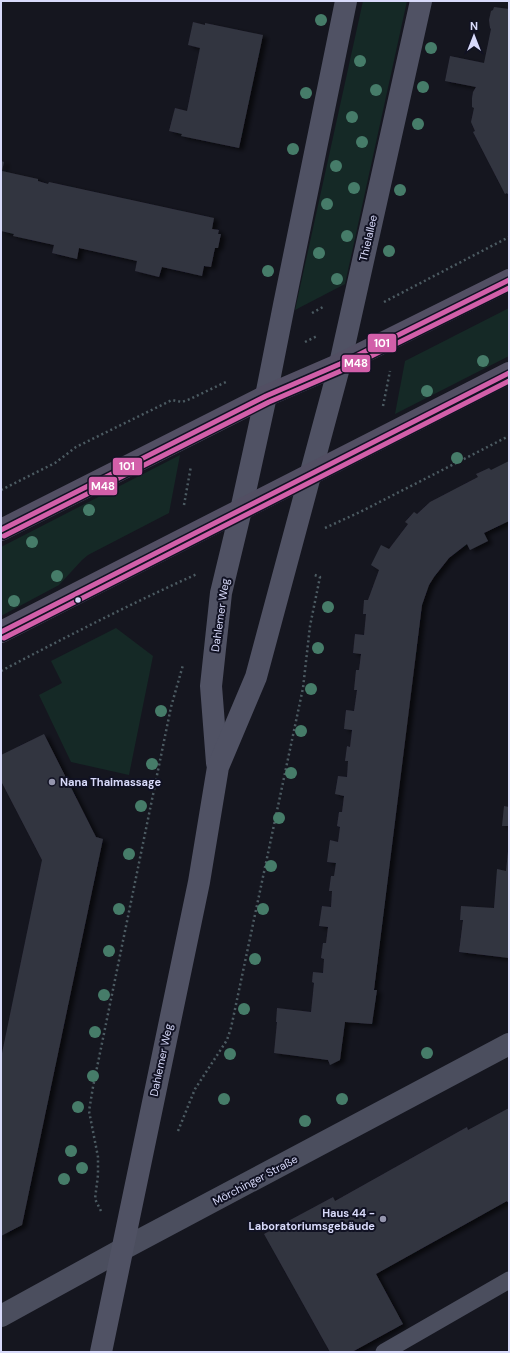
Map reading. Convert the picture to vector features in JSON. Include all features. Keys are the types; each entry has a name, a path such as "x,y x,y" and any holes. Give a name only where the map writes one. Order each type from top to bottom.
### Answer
{"main road":[{"path":"266,396 346,1"},
{"name":"Thielallee","path":"311,474 340,364 421,1"},
{"path":"1,530 266,396 340,364 509,280"},
{"path":"1,632 509,374"},
{"name":"Dahlemer Weg","path":"218,766 211,686 221,592 266,396"},
{"name":"Dahlemer Weg","path":"101,1352 199,882 218,766 256,677 311,474"}],"street":[{"name":"Mörchinger Straße","path":"1,1316 123,1249 509,1044"}],"lane":[{"path":"384,1352 509,1280"}],"path":[{"path":"274,357 350,320 509,237"},
{"path":"310,314 329,304"},
{"path":"383,406 390,369"},
{"path":"1,490 55,463 76,448 172,400 182,402 232,379"},
{"path":"386,499 509,436"},
{"path":"184,506 192,462"},
{"path":"176,1135 195,1089 227,1040 231,1028 303,688 310,626 320,577 286,566"},
{"path":"1,671 90,624 148,596"},
{"path":"102,1212 95,1199 98,1175 98,1157 89,1111 171,707 184,662"}],"green space":[{"path":"363,1 407,1 345,284 295,310"},
{"path":"509,308 509,356 395,414 405,361"},
{"path":"180,455 169,513 88,555 59,585 1,616 1,547"},
{"path":"116,628 153,656 129,775 71,762 39,695 62,683 51,661"}],"building":[{"path":"494,7 509,9 509,196 507,193 505,194 473,132 475,131 471,122 474,108 472,107 472,98 476,87 445,81 450,56 484,63 491,29 489,20 491,11"},
{"path":"193,22 205,25 205,23 263,35 239,148 181,136 182,134 169,131 175,108 187,111 200,48 188,45"},
{"path":"1,161 4,162 2,171 38,179 38,181 48,184 49,182 214,218 212,229 219,230 218,234 221,234 218,248 215,248 211,267 204,266 202,276 162,267 159,277 135,271 137,261 79,248 77,259 52,253 54,245 13,236 14,234 1,231"},
{"path":"509,461 509,521 484,533 488,541 470,550 467,544 449,558 429,585 422,605 374,990 377,990 372,1024 345,1022 340,1060 330,1065 328,1060 274,1053 277,1008 311,1012 314,983 312,982 313,972 323,973 324,959 321,958 323,943 326,943 328,927 319,926 322,906 331,907 332,891 329,891 331,876 334,876 336,863 327,862 330,840 338,842 340,827 337,826 339,812 342,812 344,796 335,794 338,776 347,777 348,761 345,761 347,746 350,747 352,730 344,729 346,710 354,711 357,690 354,690 356,670 359,670 361,654 353,653 355,634 364,635 366,614 363,614 364,600 368,600 379,570 371,565 381,545 389,549 408,524 405,522 414,512 417,514 430,502 478,477 476,474 489,468 491,470"},
{"path":"44,734 96,837 103,839 22,1225 1,1236 1,1058 42,860 1,781 1,755"},
{"path":"504,806 509,807 509,826 502,826"},
{"path":"508,851 509,958 459,952 463,920 460,920 461,906 494,908 497,869 506,871"},
{"name":"Haus 44 - Laboratoriumsgebäude","path":"509,1108 509,1204 507,1201 376,1274 403,1324 352,1352 330,1352 264,1234 333,1197 335,1201 467,1127 468,1130"}],"transit line":[{"name":"101","path":"1,530 266,396 340,364 509,280"},
{"name":"M48","path":"4,536 269,402 343,370 509,288"},
{"name":"101","path":"1,632 509,373"},
{"name":"M48","path":"4,638 509,381"}],"place":[{"name":"Nana Thaimassage","path":"52,782"},
{"name":"Haus 44 - Laboratoriumsgebäude","path":"383,1219"}]}
